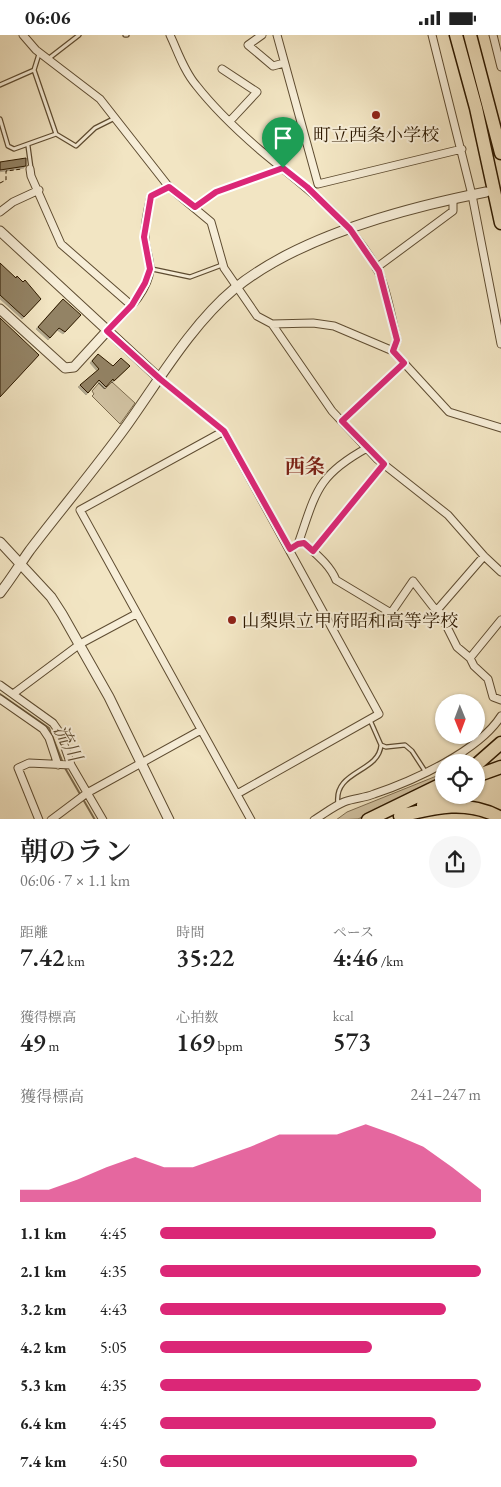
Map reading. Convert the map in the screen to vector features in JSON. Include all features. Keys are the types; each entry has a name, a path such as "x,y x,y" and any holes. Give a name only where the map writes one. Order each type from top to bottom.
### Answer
{"highway":[{"path":"456,35 476,108 501,223"},
{"path":"470,35 501,153"},
{"path":"485,757 501,743"},
{"path":"485,773 501,767"},
{"path":"485,779 501,773"},
{"path":"373,817 435,787"},
{"path":"373,817 435,793"},
{"path":"397,817 435,800"},
{"path":"397,817 459,805 486,809 501,818"}],"street":[{"path":"23,35 39,53 100,99 169,187 211,222 223,265 235,288 257,317 272,324 313,323 334,326 393,351 449,412 501,428"},
{"path":"170,35 195,84 259,149 307,187 350,229 376,268 397,340 393,351"},
{"path":"262,35 248,45 273,66 284,63"},
{"path":"276,35 318,184 462,149"},
{"path":"432,35 462,149 501,344"},
{"path":"493,35 501,67"},
{"path":"222,69 257,92 230,121"},
{"path":"30,169 31,176 39,190 61,244 132,305"},
{"path":"0,309 65,368 74,367 132,305 143,290 150,269 144,237 151,196 169,187"},
{"path":"0,212 13,202 39,190"},
{"path":"0,593 20,564 100,463 205,318 235,288 277,261 350,229 453,199 486,192"},
{"path":"376,268 453,211 453,199"},
{"path":"0,231 160,379 224,431 379,715 237,793"},
{"path":"272,324 332,411 384,464 448,515 484,556 501,572"},
{"path":"224,431 80,511 251,819"},
{"path":"298,544 320,485 344,460 367,448"},
{"path":"313,551 384,464"},
{"path":"0,542 51,597 80,644 169,819"},
{"path":"290,549 304,543 333,571 336,580 392,613 413,581 434,608 438,609 457,647 470,658 474,666 488,679 493,697 501,700"},
{"path":"438,609 484,556"},
{"path":"13,694 80,644 136,613"},
{"path":"470,658 501,620"},
{"path":"0,685 53,723 60,733 71,765 103,819"},
{"path":"0,699 43,729 49,738 58,765"},
{"path":"314,819 338,804 379,793 467,749 494,727 501,716"},
{"path":"51,819 87,793 201,730"},
{"path":"39,819 18,768 29,763 71,765"}],"lane":[{"path":"48,59 79,35"},
{"path":"39,53 34,70 56,134 76,146 95,128 115,118"},
{"path":"0,85 34,70"},
{"path":"0,119 8,147 14,149 28,146 56,134"},
{"path":"28,146 30,169"},
{"path":"195,207 216,192 283,168"},
{"path":"150,269 190,277 223,265"},
{"path":"342,421 404,363"},
{"path":"338,804 337,798 342,783 373,761 380,753 381,745 370,720"},
{"path":"381,745 386,747 405,745 412,751 424,771"}],"path":[{"path":"0,183 6,180 6,171 30,169"}],"shaded area":[{"path":"112,382 135,403 120,424 92,396 94,394 92,391 99,383 105,389"},
{"path":"435,777 435,781 358,819 337,819 347,812"}],"building":[{"path":"26,158 26,166 0,170 0,162"},
{"path":"0,263 16,278 17,276 23,282 25,280 41,299 24,317 0,295"},
{"path":"63,299 81,315 65,332 59,328 50,338 38,327"},
{"path":"0,318 39,355 0,397"},
{"path":"98,354 113,366 121,358 130,366 106,387 99,380 88,393 80,385 99,369 92,361"}],"waterway":[{"name":"流川","path":"0,694 49,728 63,763"},
{"name":"流川","path":"65,768 94,819"}],"place":[{"name":"町立西条小学校","path":"376,115"},
{"name":"山梨県立甲府昭和高等学校","path":"232,620"}],"district":[{"name":"西条","path":"305,466"}],"route":[{"path":"283,168 307,187 350,229 379,271 397,340 393,351 404,363 342,421 377,459 384,464 313,551 304,543 290,549 224,431 160,379 107,331 132,305 143,290 150,269 144,237 151,196 169,187 195,207 216,192 283,168"}]}
